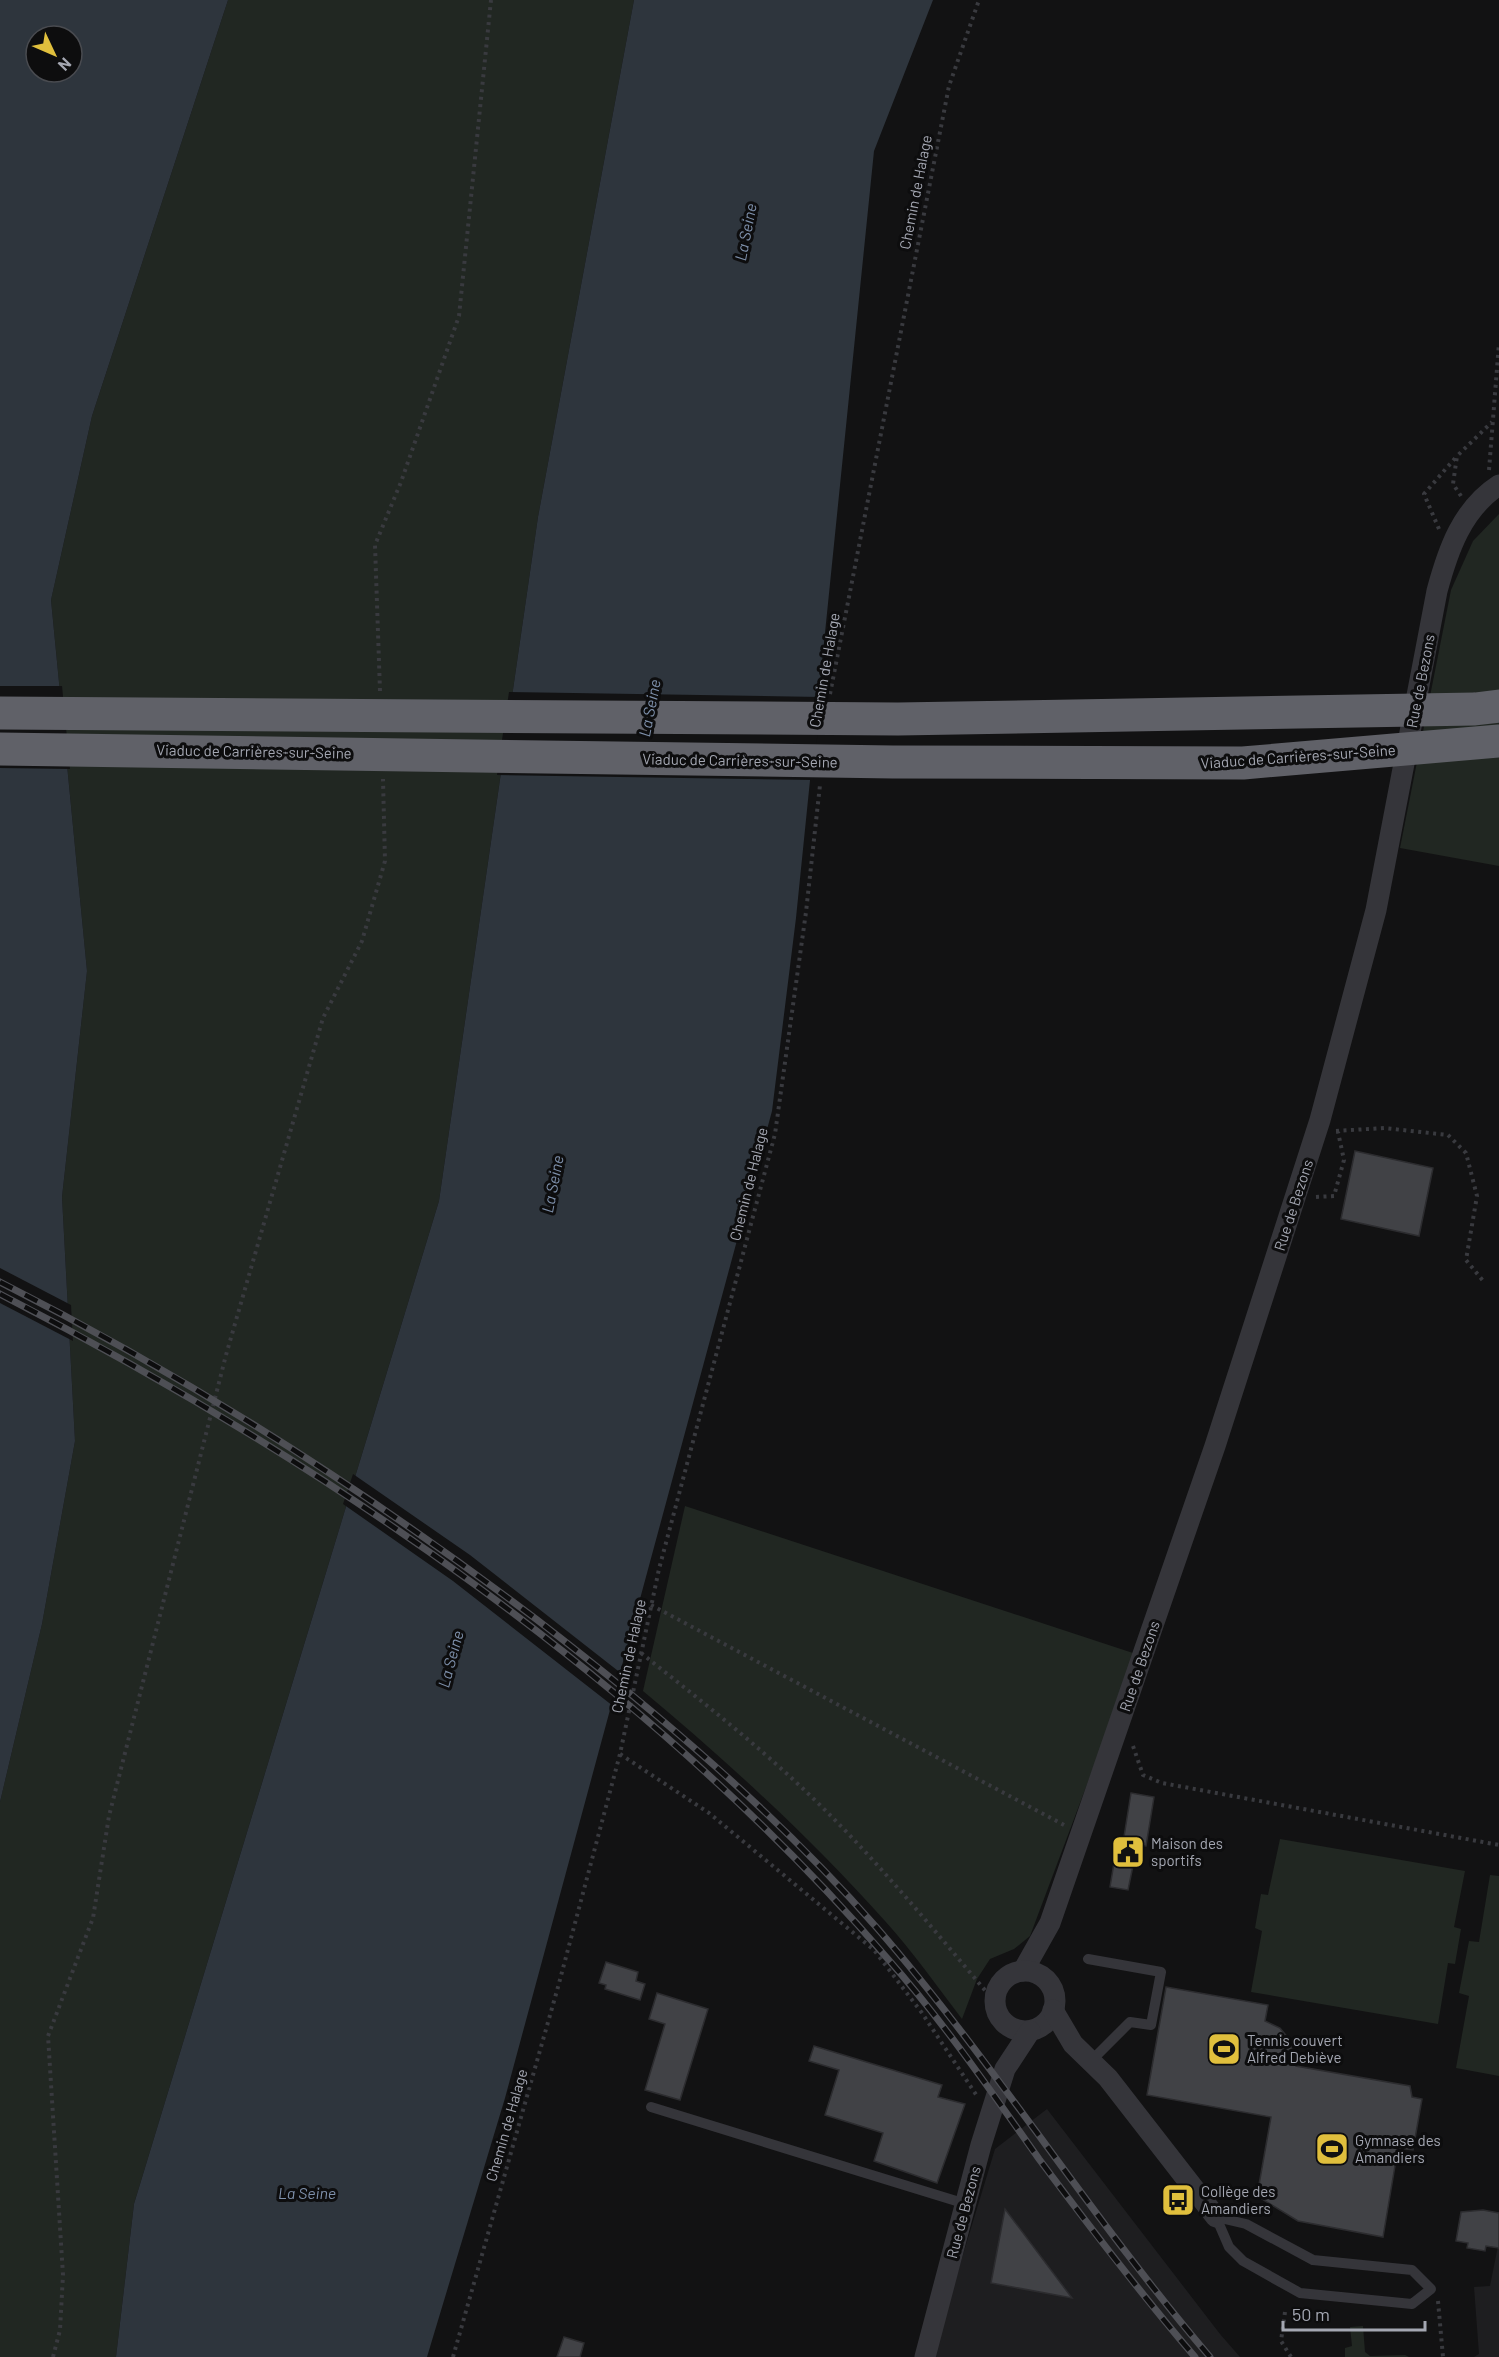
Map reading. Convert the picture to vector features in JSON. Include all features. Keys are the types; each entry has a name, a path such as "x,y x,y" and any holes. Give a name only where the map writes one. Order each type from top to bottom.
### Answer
{"highway":[{"path":"0,712 898,719 1487,707"},
{"name":"Viaduc de Carrières-sur-Seine","path":"0,749 893,762 1243,763 1489,742"}],"street":[{"name":"Rue de Bezons","path":"1005,2068 996,1993 1006,1977 1023,1971 1050,1923 1215,1446 1295,1199 1328,1128 1376,910 1437,591 1448,550 1470,510 1493,490"},
{"name":"Rue de Bezons","path":"925,2357 990,2114 1005,2068 1034,2029 1045,2023 1053,2010 1054,1994 1046,1980 1050,1923"},
{"path":"1023,1971 1032,1971 1046,1980"},
{"path":"1053,2010 1073,2044 1091,2061 1216,2217"},
{"path":"998,2011 1014,2029 1034,2029 1073,2044"}],"lane":[{"path":"1088,1959 1161,1972 1151,2025 1130,2022 1091,2061"},
{"path":"651,2107 966,2204"},
{"path":"1216,2217 1246,2224 1313,2260 1412,2270 1431,2289 1412,2304 1300,2293 1244,2261 1229,2247 1216,2217"}],"path":[{"path":"380,697 375,544 401,482 459,316 491,0"},
{"name":"Chemin de Halage","path":"828,704 946,98 979,0"},
{"path":"1493,490 1492,422 1499,343"},
{"path":"1448,550 1424,494 1457,456 1492,422"},
{"path":"1457,456 1453,484 1470,510"},
{"path":"53,2357 60,2330 63,2275 48,2036 93,1918 109,1816 226,1355 323,1018 362,941 385,861 382,767"},
{"name":"Chemin de Halage","path":"453,2357 558,1987 620,1754 651,1605 774,1134 806,912 821,773"},
{"path":"1295,1199 1334,1196 1344,1160 1328,1128 1384,1128 1448,1135 1466,1153 1477,1196 1466,1260 1484,1282"},
{"path":"651,1605 1080,1834"},
{"path":"641,1653 730,1724 800,1785 905,1896 998,2011"},
{"path":"1124,1711 1136,1759 1143,1775 1162,1783 1499,1845"},
{"path":"620,1754 709,1813 874,1950 922,2013 990,2114"},
{"path":"1438,2299 1443,2357"},
{"path":"1285,2312 1281,2342 1291,2357"}],"shaded area":[{"path":"228,0 634,0 538,517 439,1201 134,2204 116,2357 0,2357 0,1802 42,1624 75,1441 62,1197 87,971 51,600 92,416"},
{"path":"1499,514 1499,866 1400,848 1451,590 1473,541"},
{"path":"685,1506 1136,1654 1030,1936 1014,1949 990,1959 977,1979 962,2019 895,1933 828,1860 737,1773 643,1691"},
{"path":"1280,1839 1465,1871 1454,1927 1461,1929 1455,1964 1448,1963 1438,2024 1251,1992 1262,1931 1255,1928 1261,1894 1268,1895"},
{"path":"1490,1875 1499,1876 1499,2076 1456,2068 1469,1996 1459,1993 1469,1941 1479,1942"},
{"path":"1047,2109 1240,2357 932,2357 995,2149"},
{"path":"1499,2241 1499,2357 1474,2357 1479,2354 1474,2287 1490,2286"},
{"path":"1363,2326 1365,2352 1370,2356 1405,2355 1409,2357 1345,2357 1345,2348 1352,2346 1350,2327"}],"water":[{"path":"0,0 228,0 92,416 51,600 87,971 62,1197 75,1441 42,1624 0,1802"},
{"name":"La Seine","path":"634,0 933,0 874,151 796,918 772,1111 505,2098 427,2357 116,2357 134,2204 439,1201 538,517"}],"pier":[{"path":"0,686 62,686 70,769 0,768"},
{"path":"509,692 821,697 813,780 497,775"},
{"path":"0,1268 71,1305 73,1341 0,1303"},
{"path":"353,1474 470,1555 622,1674 613,1706 453,1581 343,1504"}],"building":[{"path":"1355,1151 1433,1168 1419,1236 1341,1219"},
{"path":"1131,1793 1154,1797 1146,1846 1123,1843"},
{"path":"1115,1857 1134,1861 1128,1890 1110,1887"},
{"path":"606,1962 638,1972 636,1981 645,1984 640,2000 605,1989 606,1985 599,1983"},
{"path":"1166,1987 1268,2005 1265,2021 1280,2028 1289,2039 1296,2066 1410,2086 1412,2097 1422,2099 1413,2150 1398,2148 1383,2237 1298,2221 1257,2196 1271,2117 1147,2095"},
{"path":"657,1993 708,2009 680,2100 645,2090 665,2024 649,2019"},
{"path":"814,2046 942,2085 938,2097 965,2104 937,2183 874,2161 883,2133 825,2115 839,2070 809,2061"},
{"path":"1005,2209 1072,2298 991,2283"},
{"path":"1483,2210 1499,2213 1499,2248 1486,2246 1485,2251 1467,2248 1468,2243 1456,2241 1461,2212"},
{"path":"564,2337 584,2343 580,2357 557,2357"}],"railway":[{"path":"0,1282 208,1397 276,1438 408,1526 536,1619 626,1690 714,1765 798,1844 877,1928 921,1980 1125,2251 1210,2357"},
{"path":"0,1294 120,1358 240,1428 359,1504 475,1585 587,1671 694,1762 794,1858 908,1982 966,2056 1096,2234 1195,2357"}],"place":[{"name":"Maison des sportifs","path":"1128,1852"},
{"name":"Tennis couvert Alfred Debiève","path":"1224,2049"},
{"name":"Gymnase des Amandiers","path":"1332,2149"},
{"name":"Collège des Amandiers","path":"1178,2200"}]}
